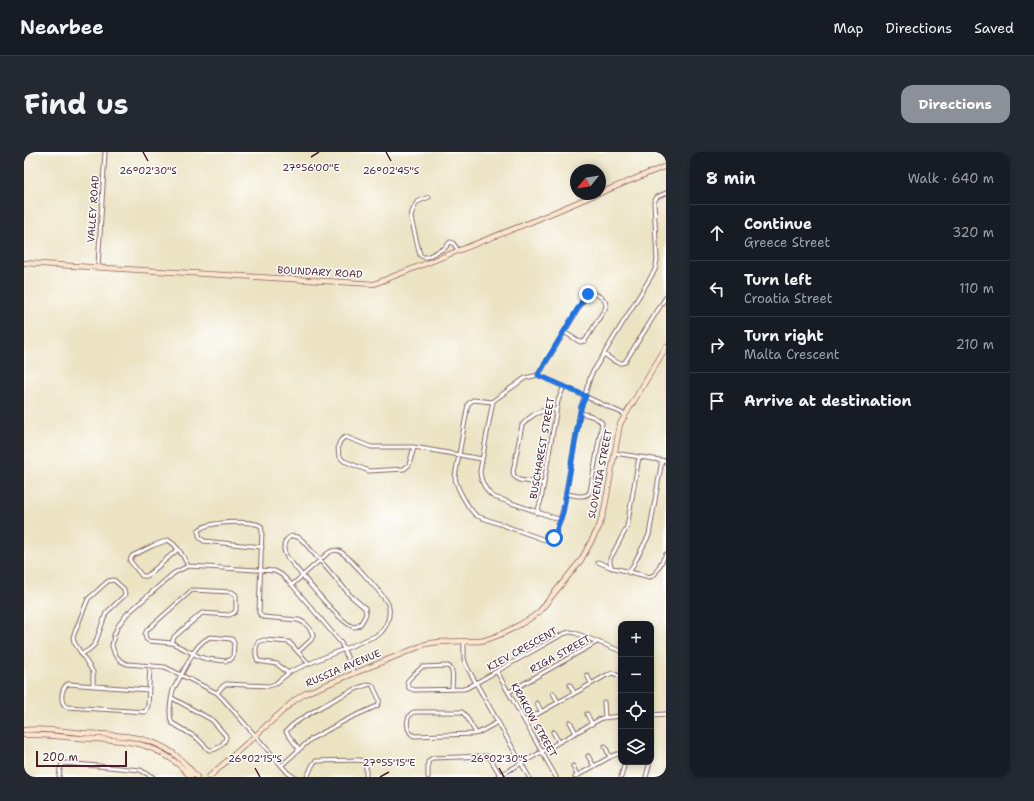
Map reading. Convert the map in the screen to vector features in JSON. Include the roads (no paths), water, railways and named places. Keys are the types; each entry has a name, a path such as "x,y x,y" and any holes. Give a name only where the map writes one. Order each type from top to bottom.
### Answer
{"street":[{"name":"VALLEY ROAD","path":"98,268 105,152"},
{"path":"606,191 666,166"},
{"path":"492,402 473,400 468,403 456,483 475,514 479,517 551,541 555,537 561,520 567,494 580,413 592,374 656,270 657,260 654,202 656,197 666,193"},
{"path":"429,197 417,202 411,215 420,255 427,257 445,248 450,242 453,243 458,250"},
{"name":"BOUNDARY ROAD","path":"24,263 372,284 383,281 583,200"},
{"path":"538,375 564,332 587,295 594,293 606,302 604,310 585,341 580,342 564,332"},
{"path":"604,354 619,363 623,364 626,362 666,297"},
{"name":"SLOVENIA STREET","path":"464,641 478,641 492,638 531,618 544,606 582,558 599,527 604,511 619,426 624,414 666,346"},
{"path":"561,520 496,498 490,494 480,476 492,402 498,396 525,378 538,375 624,414"},
{"name":"BUSCHAREST STREET","path":"537,512 541,500 559,396 564,386"},
{"path":"544,484 517,480 513,472 523,424 544,409 556,410"},
{"path":"567,494 585,496 589,494 602,429 602,423 599,419 580,413"},
{"path":"414,447 410,464 407,468 367,470 344,461 340,457 339,442 344,438 348,438 371,447 414,447 482,459"},
{"path":"614,452 664,461 649,535 629,573"},
{"path":"612,568 610,559 627,527 638,457"},
{"path":"262,547 204,541 200,538 198,531 201,528 219,523 247,523 260,526 262,529 262,547 259,612 260,616 300,620 303,622 313,635 311,640 299,651"},
{"path":"294,536 300,538 320,560 366,609 366,614 359,625 353,626 343,620 301,574 285,554 285,542 288,538 294,536"},
{"path":"177,550 147,576 142,576 130,561 132,556 166,540 172,542 184,557 188,566"},
{"path":"217,693 222,686 226,684 271,686 288,673 374,638 381,633 387,622 389,612 384,599 342,552 337,550 333,550 301,574 292,585"},
{"path":"598,562 612,568 647,577 653,576 656,573 666,554"},
{"path":"294,777 288,773 256,735 217,693 165,667 127,664 121,661 113,650 112,643 119,623 127,614 174,573 188,566 278,572 292,585 339,640 345,649 354,673"},
{"path":"82,654 94,646 106,613 125,595 125,591 114,580 110,579 107,581 89,597 85,603 73,638 82,654 93,673 93,686"},
{"path":"172,643 174,637 202,614 230,615 234,613 236,610 235,594 232,592 192,590 145,633 145,637 149,641 172,643 192,654 207,659 229,660 233,657 234,642 230,638 210,637 196,648 192,654 173,690 172,698 170,719 173,724 197,738 209,750 212,751 218,748 226,740 226,736 212,720 172,698"},
{"name":"KIEV CRESCENT","path":"452,689 452,670 448,666 422,667 407,682 411,690 452,689 466,688 476,684 568,632 575,633 618,650"},
{"path":"288,673 278,664 258,661 256,656 257,643 262,640 287,642 292,644 309,664"},
{"path":"464,641 465,664 528,777"},
{"name":"RUSSIA AVENUE","path":"209,777 304,694 426,644 464,641"},
{"name":"RIGA STREET","path":"509,692 597,642"},
{"path":"149,690 71,684 66,685 63,689 63,704 67,707 144,712 147,709 149,690 150,665"},
{"name":"KRAKOW STREET","path":"497,672 556,777"},
{"path":"525,721 610,673 618,676"},
{"path":"587,675 591,683"},
{"path":"282,765 311,739 348,719 377,706 379,699 373,686 368,684 350,692 293,724 286,732 299,749"},
{"path":"570,685 574,693"},
{"path":"553,693 558,702"},
{"path":"604,702 605,717"},
{"path":"537,703 541,712"},
{"path":"476,733 462,712 414,712 408,716 408,731 413,735 476,733 481,732 498,722"},
{"path":"587,714 592,724"},
{"path":"654,715 666,714"},
{"path":"428,777 428,762 433,758 486,756 490,758 498,776 605,717 618,716"},
{"path":"570,722 576,733"},
{"path":"24,730 119,735 141,738 172,753 197,777"},
{"path":"553,732 558,742"},
{"path":"24,735 117,741 142,745 155,749 170,757 191,777"},
{"path":"605,746 610,757"},
{"path":"573,766 576,776 618,754"},
{"path":"588,756 594,766"},
{"path":"306,777 313,764 316,762 359,760 366,763 366,777"},
{"path":"59,777 62,764 66,763 140,770 153,777"},
{"path":"622,777 624,765"},
{"path":"646,777 649,765"}]}
